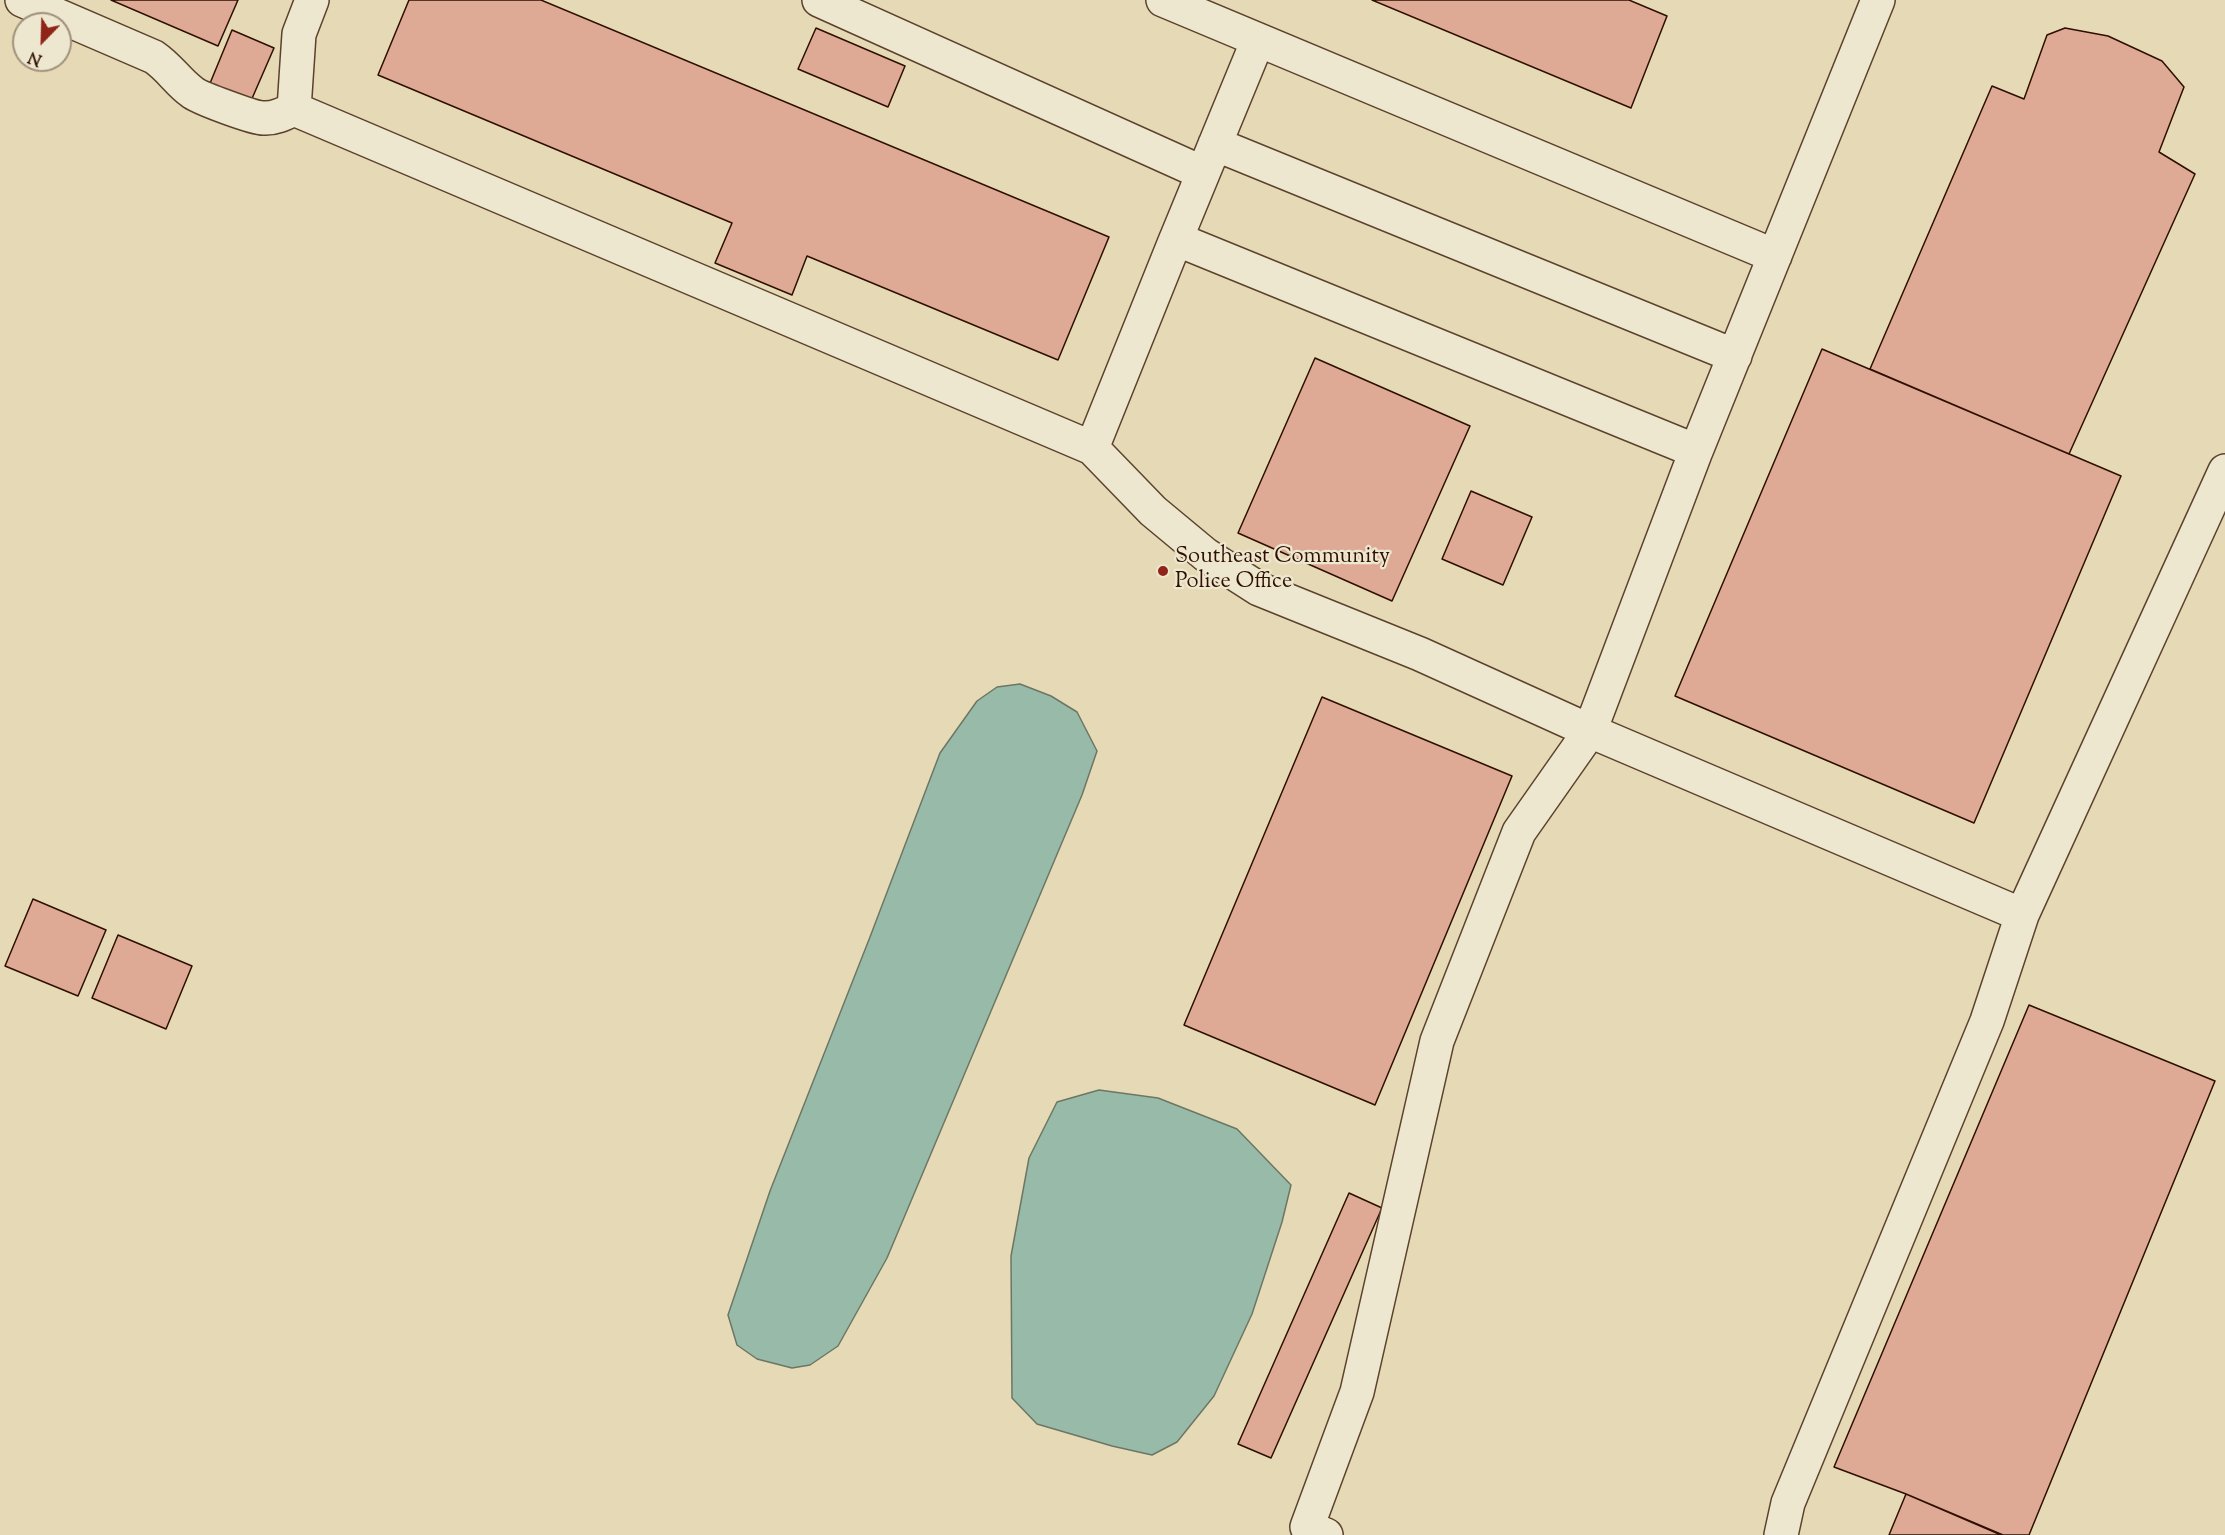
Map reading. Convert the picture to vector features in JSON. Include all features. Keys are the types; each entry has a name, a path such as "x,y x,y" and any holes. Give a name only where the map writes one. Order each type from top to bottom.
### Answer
{"lane":[{"path":"22,0 154,57 169,67 179,81 194,94 260,119 276,117 294,110 1092,448 1153,511 1206,555 1259,589 1420,654 1590,730 2022,915"},
{"path":"294,110 299,34 312,0"},
{"path":"819,0 1209,158 1735,356"},
{"path":"1163,0 1775,256"},
{"path":"1326,1535 1307,1527 1357,1392 1437,1041 1519,832 1590,730 1696,452 1878,0"},
{"path":"1092,448 1258,40"},
{"path":"1176,239 1696,452"},
{"path":"1781,1535 1788,1503 1987,1020 2022,915 2225,471"}],"shaded area":[{"path":"1020,684 1051,696 1077,712 1097,751 1082,795 887,1258 838,1346 810,1365 792,1368 757,1359 737,1345 728,1315 770,1191 940,753 977,701 997,687"},
{"path":"1099,1090 1158,1098 1237,1129 1291,1185 1282,1222 1252,1314 1214,1396 1177,1442 1152,1455 1037,1424 1012,1398 1011,1256 1029,1158 1057,1102"}],"building":[{"path":"111,0 238,0 218,46"},
{"path":"409,0 541,0 1109,237 1058,360 807,256 792,295 715,263 732,223 378,75"},
{"path":"1372,0 1629,0 1667,16 1631,108"},
{"path":"816,28 905,66 888,107 798,69"},
{"path":"2065,28 2108,36 2162,61 2184,87 2159,152 2195,174 2069,454 1870,369 1992,86 2024,99 2047,35"},
{"path":"232,30 274,48 247,110 206,93"},
{"path":"1822,349 2121,476 1974,823 1675,696"},
{"path":"1315,358 1470,426 1392,601 1238,533"},
{"path":"1471,491 1532,517 1503,585 1442,559"},
{"path":"1322,697 1512,776 1375,1105 1184,1025"},
{"path":"33,899 106,930 78,996 5,966"},
{"path":"118,935 192,966 166,1029 92,998"},
{"path":"2029,1005 2215,1081 2029,1535 2001,1535 1906,1494 1834,1467"},
{"path":"1349,1193 1382,1208 1271,1458 1238,1444"},
{"path":"1906,1494 2003,1535 1889,1535"}],"place":[{"name":"Southeast Community Police Office","path":"1163,571"}]}
